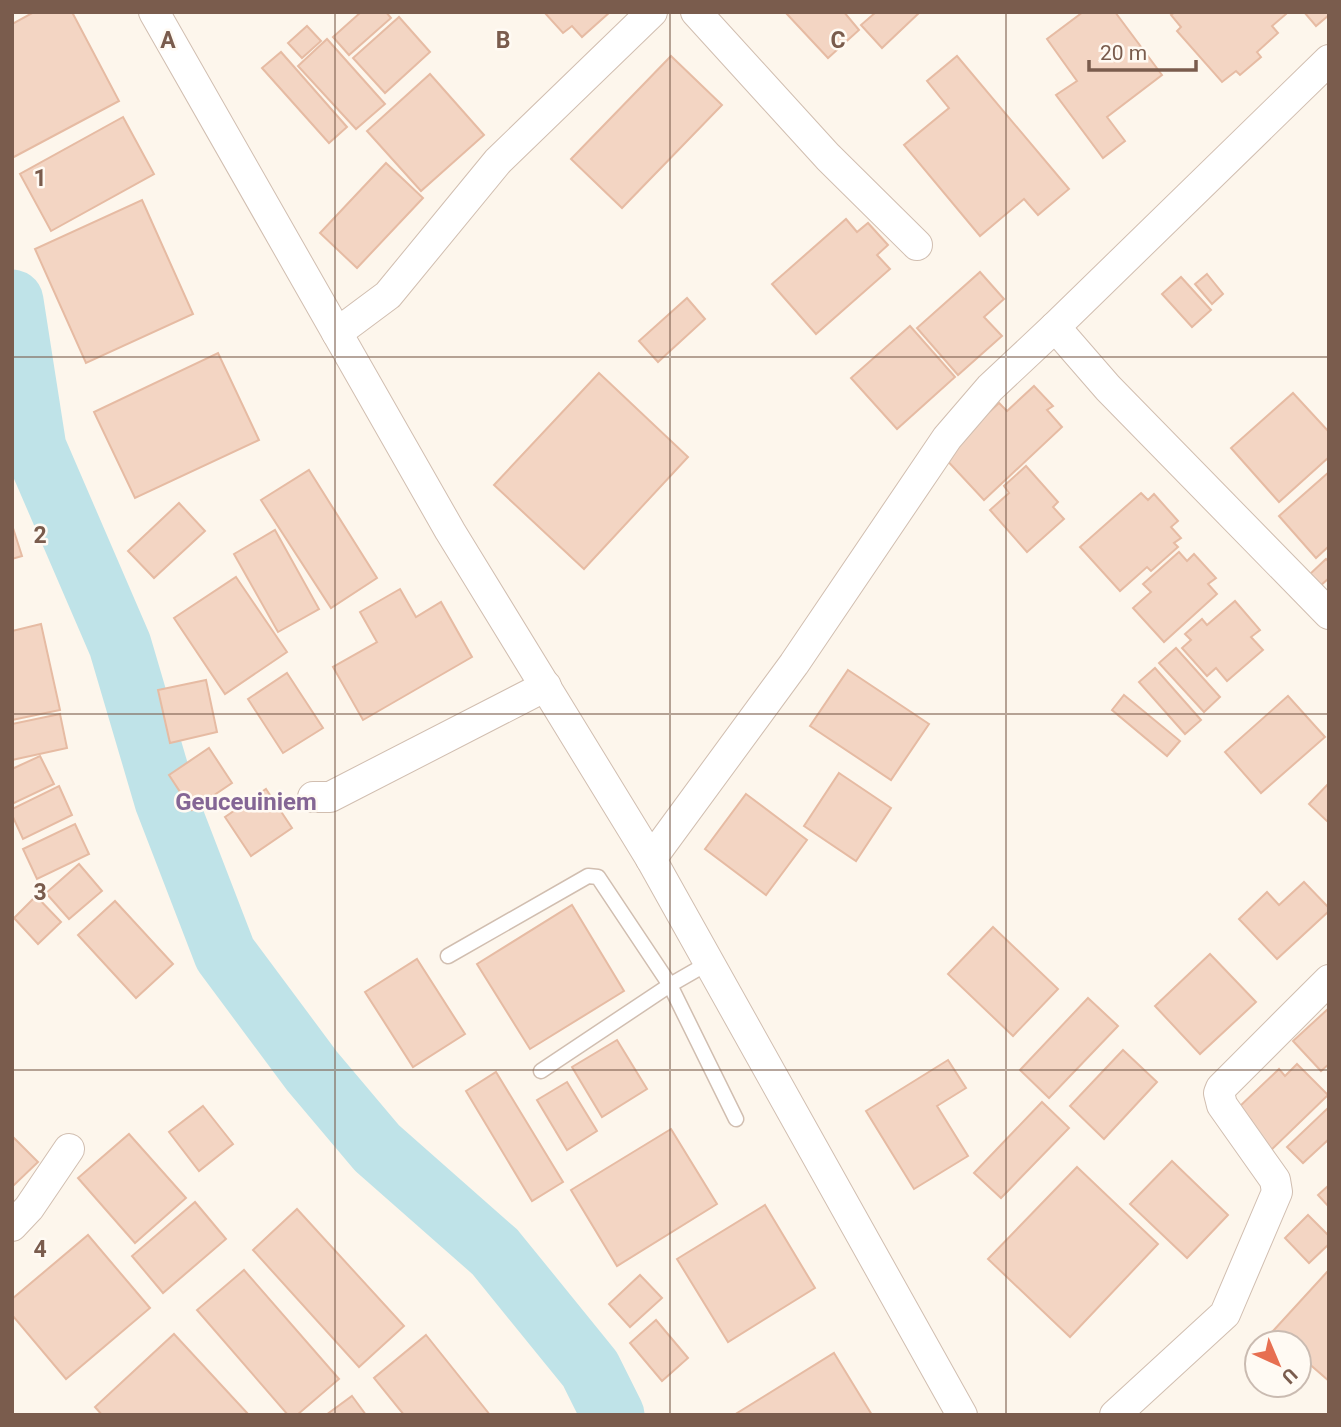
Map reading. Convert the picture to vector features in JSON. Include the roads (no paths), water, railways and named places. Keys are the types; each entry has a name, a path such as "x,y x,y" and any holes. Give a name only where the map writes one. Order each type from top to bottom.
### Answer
{"street":[{"path":"154,12 450,530 652,859 962,1415"},
{"path":"337,334 388,295 498,161 653,12"},
{"path":"696,12 828,157 917,245"},
{"path":"652,859 794,664 947,438 990,388 1329,60"},
{"path":"1055,327 1108,388 1329,614"},
{"path":"313,797 330,797 546,686"},
{"path":"1115,1415 1225,1314 1277,1192 1275,1180 1222,1105 1219,1093 1329,980"},
{"path":"12,1226 29,1208 69,1149"}],"lane":[{"path":"448,956 588,876 598,877 670,985 736,1119"},
{"path":"541,1071 670,985 710,962"}],"waterway":[{"path":"12,301 35,448 120,645 166,801 225,954 312,1071 377,1148 495,1252 590,1369 613,1415"}],"district":[{"name":"Geuceuiniem","path":"246,802"}]}
